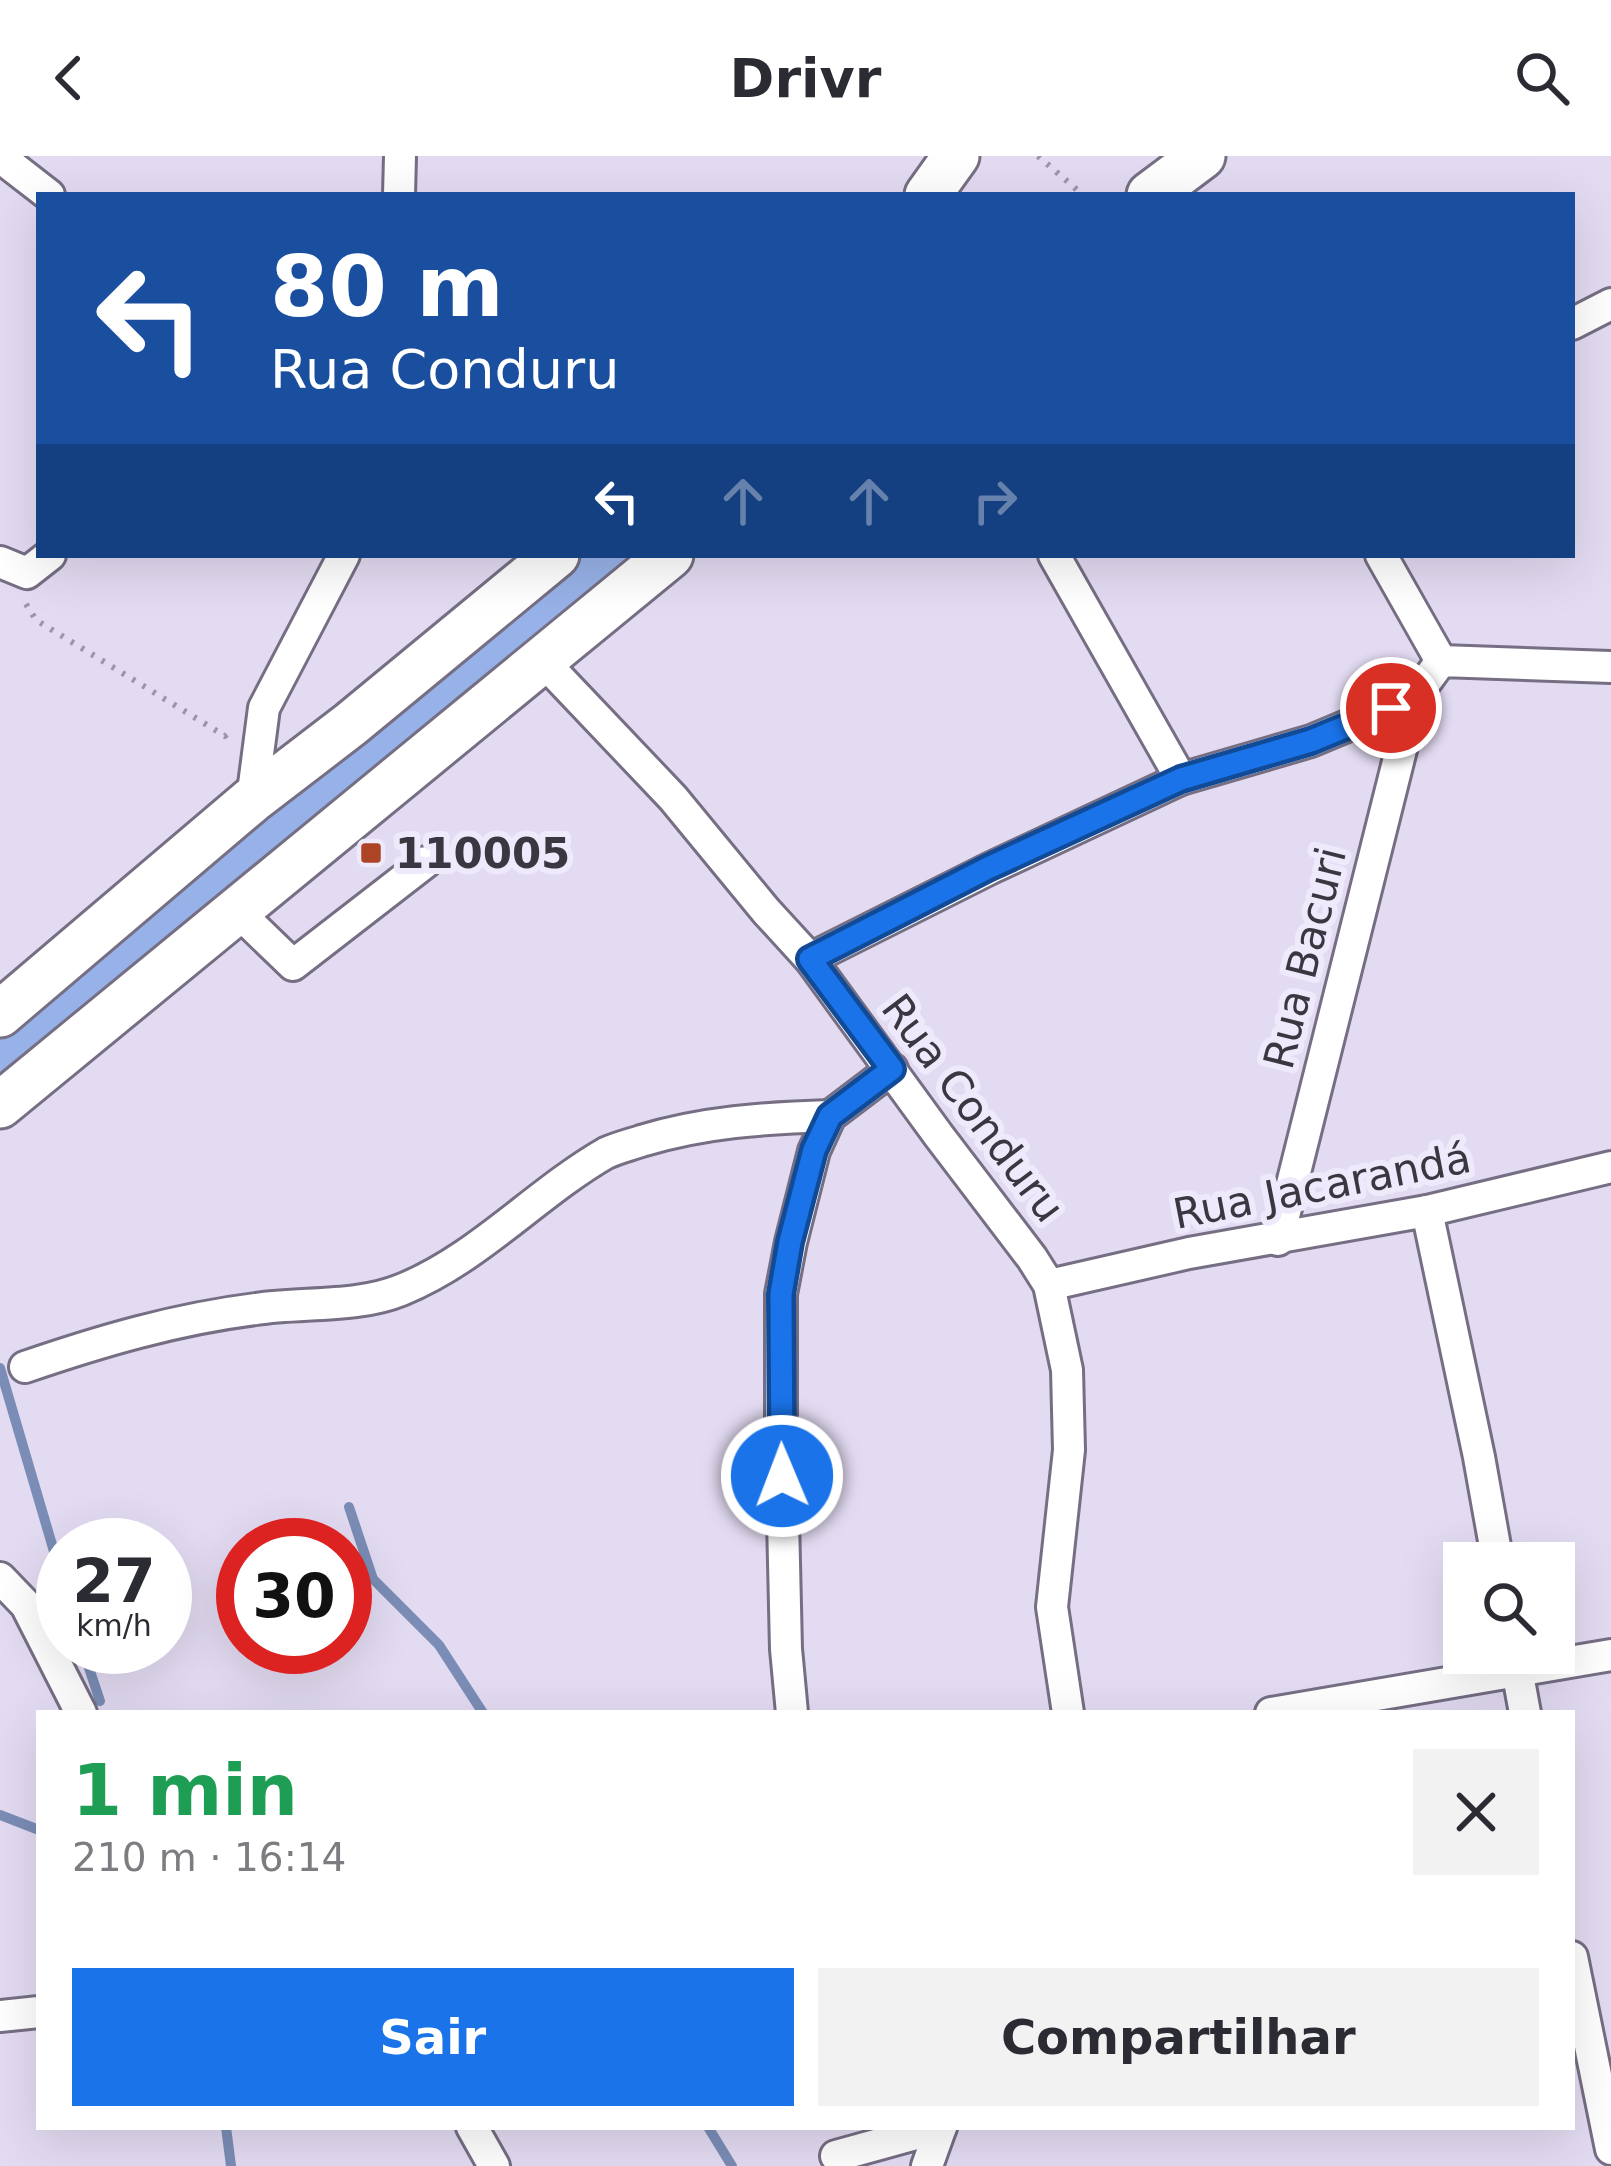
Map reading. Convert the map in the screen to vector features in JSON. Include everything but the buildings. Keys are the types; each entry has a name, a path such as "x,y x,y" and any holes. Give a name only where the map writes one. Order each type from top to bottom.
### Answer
{"main road":[{"path":"930,192 956,156"},
{"path":"1157,192 1202,156"},
{"path":"0,1014 252,800 552,558"},
{"path":"0,1105 666,558"}],"street":[{"path":"399,192 400,156"},
{"path":"0,157 45,192"},
{"path":"1575,322 1611,304"},
{"path":"252,800 264,708 342,558"},
{"path":"1056,558 1181,779"},
{"path":"1383,558 1441,661"},
{"name":"Rua Conduru","path":"541,659 673,798 810,959 1049,1285 1067,1370 1069,1450 1052,1607 1068,1710"},
{"path":"810,959 988,868 1181,779 1311,741 1414,698 1441,661"},
{"path":"1441,661 1611,668"},
{"name":"Rua Bacuri","path":"1278,1240 1414,698"},
{"path":"236,910 292,965 426,862"},
{"path":"792,1710 784,1584 781,1294 814,1150 830,1116 892,1069"},
{"path":"25,1367 184,1320 398,1292 448,1267 609,1151 681,1129 755,1118 830,1116"},
{"name":"Rua Jacarandá","path":"1049,1285 1189,1253 1427,1211 1611,1167"},
{"path":"1427,1211 1494,1542"},
{"path":"0,1578 26,1605 79,1710"},
{"path":"1575,1658 1611,1655"},
{"path":"1288,1710 1471,1674"},
{"path":"1518,1674 1524,1710"},
{"path":"1611,1994 1576,2001 1611,2150"},
{"path":"0,2016 36,2012"},
{"path":"474,2130 494,2166"},
{"path":"836,2150 927,2130"},
{"path":"927,2166 940,2130"}],"path":[{"path":"1038,156 1080,192"},
{"path":"26,563 27,609 36,620 217,730"}],"waterway":[{"path":"0,1059 606,558"},
{"path":"0,1368 44,1518"},
{"path":"349,1507 373,1579 439,1645 481,1710"},
{"path":"91,1674 100,1701"},
{"path":"0,1815 36,1829"},
{"path":"226,2130 231,2166"},
{"path":"710,2130 732,2166"}],"place":[{"name":"110005","path":"371,853"}],"route":[{"path":"782,1476 781,1294 814,1150 830,1116 892,1069 810,959 988,868 1181,779 1311,741 1391,708"}]}
